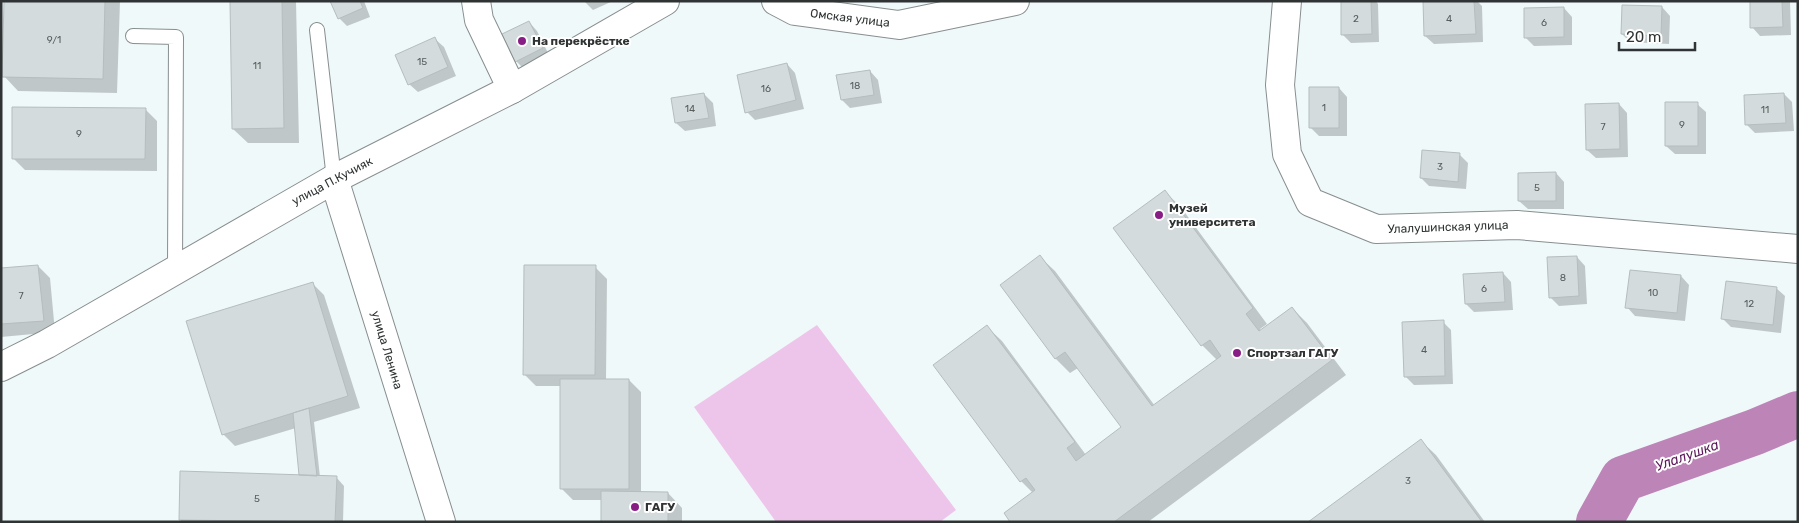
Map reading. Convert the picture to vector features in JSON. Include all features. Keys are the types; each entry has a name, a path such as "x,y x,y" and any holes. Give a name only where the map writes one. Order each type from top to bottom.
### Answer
{"street":[{"path":"476,1 479,20 512,89"},
{"name":"улица П.Кучияк","path":"1,367 47,344 334,179 512,89 665,1"},
{"name":"Омская улица","path":"776,1 795,11 899,25 1015,1"},
{"name":"Улалушинская улица","path":"1287,1 1280,85 1287,154 1310,202 1376,229 1517,225 1798,249"},
{"name":"улица Ленина","path":"334,179 441,522"}],"lane":[{"path":"317,30 334,179"},
{"path":"133,36 176,36 175,270"}],"shaded area":[{"path":"817,325 956,510 940,522 776,522 694,407"}],"building":[{"path":"4,1 105,1 103,79 2,77"},
{"path":"230,1 282,1 284,128 232,129"},
{"path":"330,1 360,1 363,8 338,19"},
{"path":"1341,1 1371,1 1372,34 1341,35"},
{"path":"1423,1 1474,1 1476,34 1424,36"},
{"path":"1750,1 1782,1 1783,27 1750,28"},
{"path":"1622,5 1662,6 1661,36 1621,34"},
{"path":"1564,7 1564,37 1524,38 1524,8"},
{"name":"На перекрёстке","path":"529,21 543,48 515,62 502,34"},
{"path":"435,37 448,67 408,85 395,55"},
{"path":"787,63 796,100 745,113 737,75"},
{"path":"870,70 874,95 841,100 836,75"},
{"path":"1309,87 1339,87 1339,128 1309,128"},
{"path":"704,93 709,118 675,123 671,98"},
{"path":"1784,93 1786,123 1745,125 1744,95"},
{"path":"1665,102 1698,102 1698,146 1665,146"},
{"path":"1619,103 1620,149 1586,150 1585,104"},
{"path":"12,107 146,108 145,159 12,159"},
{"path":"1422,150 1460,153 1458,182 1420,178"},
{"path":"1556,172 1556,201 1518,201 1518,173"},
{"path":"1165,190 1253,308 1246,314 1259,331 1292,307 1332,360 1114,522 1010,522 1004,513 1035,490 1026,478 1020,482 933,365 987,325 1075,442 1067,448 1076,461 1121,427 1065,352 1055,359 1000,285 1040,255 1152,406 1221,356 1210,340 1201,346 1113,228"},
{"path":"1577,256 1579,296 1549,298 1547,257"},
{"path":"38,265 44,321 1,324 1,268"},
{"path":"524,265 596,265 595,375 523,375"},
{"path":"1630,270 1681,275 1677,313 1625,308"},
{"path":"1503,272 1505,302 1465,304 1463,274"},
{"path":"1726,281 1777,287 1773,325 1721,319"},
{"path":"313,282 348,396 222,435 186,321"},
{"path":"1444,320 1445,376 1404,377 1402,322"},
{"path":"560,379 629,379 629,489 560,489"},
{"path":"309,408 317,476 299,475 293,413"},
{"path":"1421,439 1482,522 1308,522"},
{"path":"180,471 337,476 335,522 179,520"},
{"name":"ГАГУ","path":"601,491 668,492 668,522 601,522"}],"waterway":[{"name":"Улалушка","path":"1599,522 1623,479 1755,432 1798,414"}],"place":[{"name":"На перекрёстке","path":"522,41"},
{"name":"Музей университета","path":"1159,215"},
{"name":"Спортзал ГАГУ","path":"1237,353"},
{"name":"ГАГУ","path":"635,507"}]}
